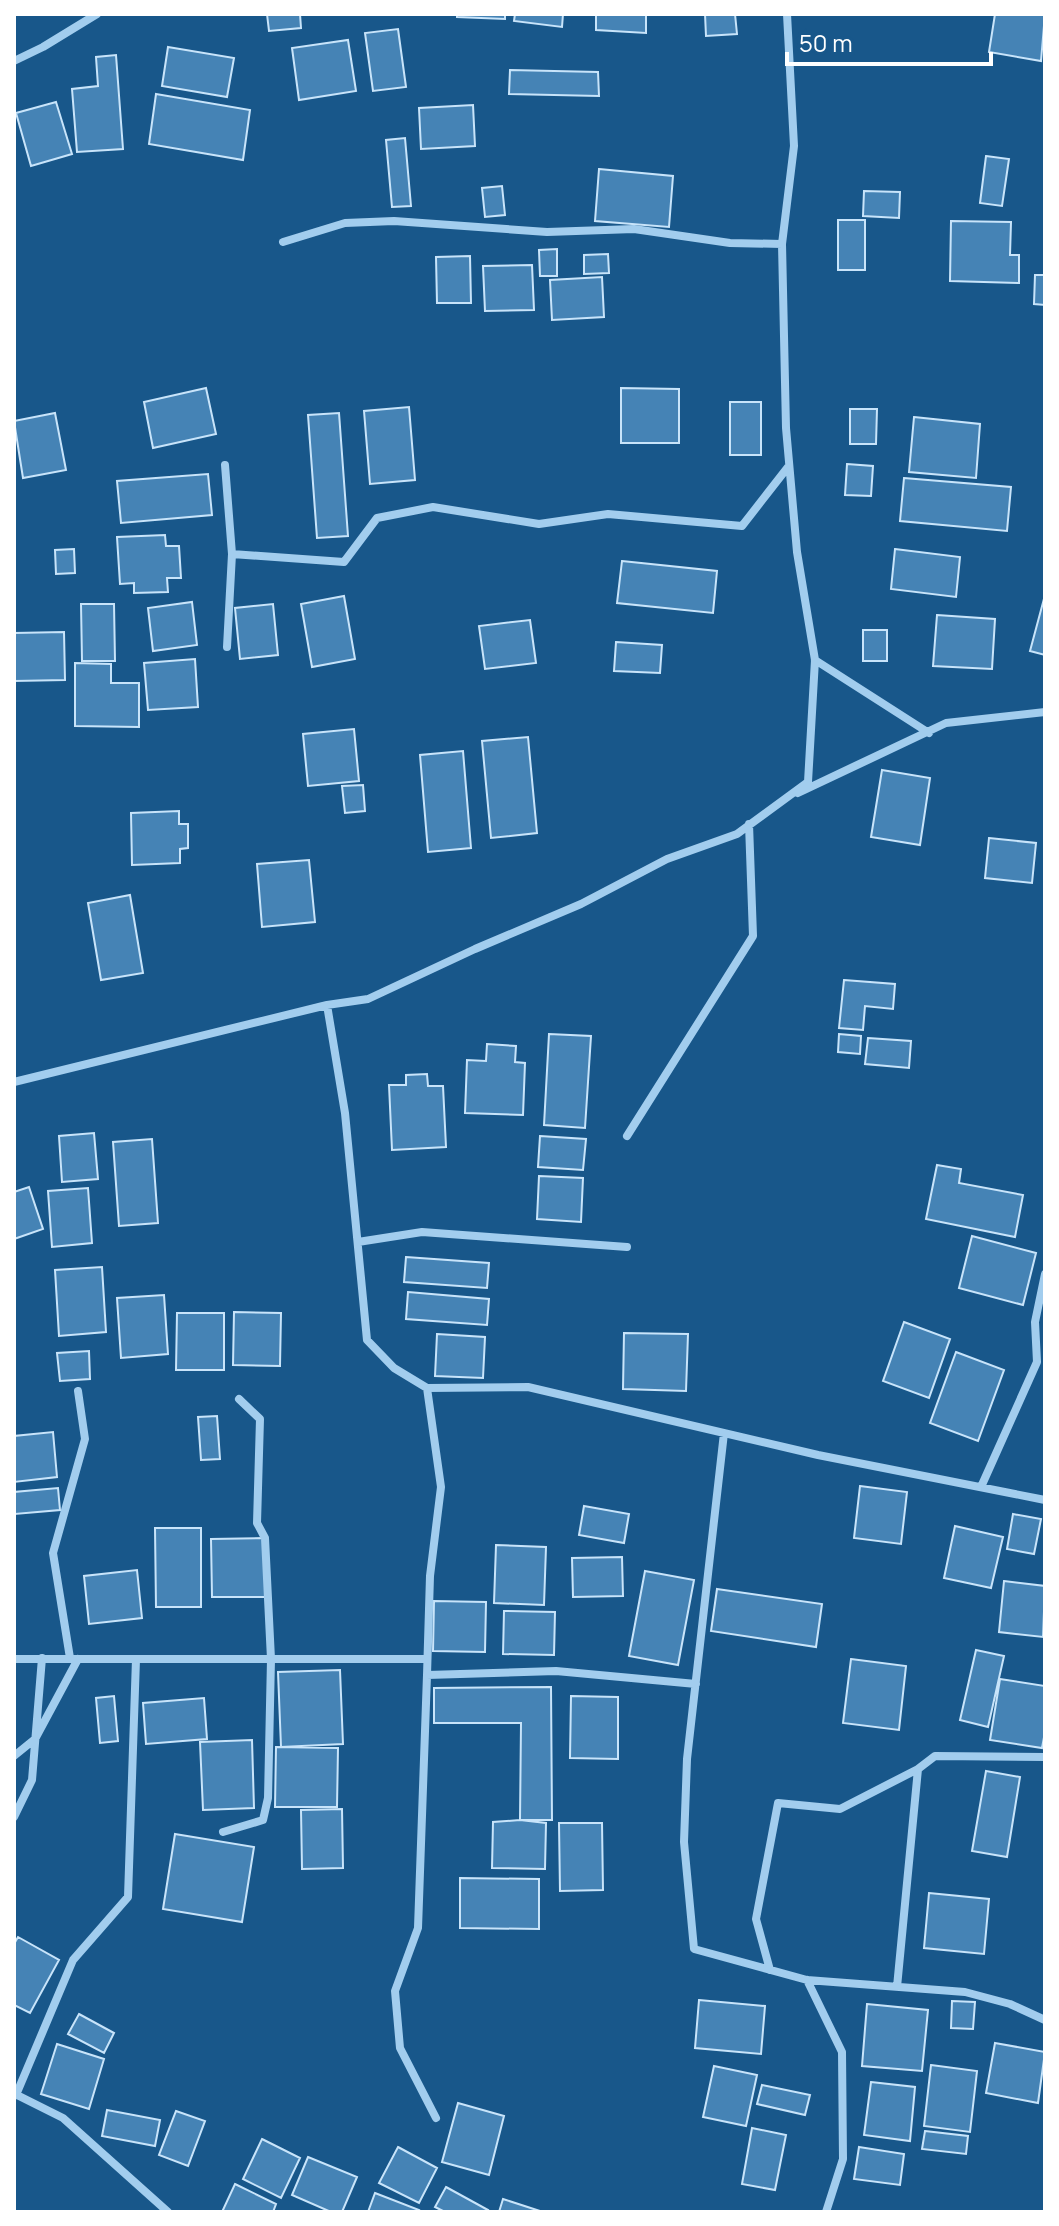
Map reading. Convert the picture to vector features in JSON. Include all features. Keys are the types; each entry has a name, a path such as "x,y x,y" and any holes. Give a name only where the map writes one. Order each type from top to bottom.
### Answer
{"street":[{"path":"14,61 97,14"},
{"path":"14,1082 327,1005 368,999 581,904 667,859 737,834 808,782 815,660 797,552 786,428 782,244 794,146 787,14"},
{"path":"283,242 345,223 394,221 547,232 634,229 730,243 782,244"},
{"path":"225,465 232,554 227,647"},
{"path":"232,554 344,562 377,518 433,507 539,524 608,514 742,526 789,467"},
{"path":"815,660 929,733"},
{"path":"779,802 946,723 1045,712"},
{"path":"627,1136 753,936 749,824"},
{"path":"327,1005 345,1113 367,1340 394,1368 427,1388 528,1387 818,1455 1045,1500"},
{"path":"358,1242 422,1232 627,1247"},
{"path":"981,1487 1037,1362 1035,1322 1045,1274"},
{"path":"427,1388 441,1487 430,1576 418,1928 395,1991 400,2048 436,2118"},
{"path":"14,1756 35,1739 74,1659 53,1553 85,1439 78,1391"},
{"path":"223,1832 263,1820 268,1798 271,1659 265,1538 257,1523 260,1419 239,1399"},
{"path":"724,1433 687,1759 684,1842 694,1949 807,1980 965,1992 1010,2004 1045,2020"},
{"path":"14,1817 32,1780 42,1658"},
{"path":"14,1659 427,1659"},
{"path":"136,1659 128,1897 73,1960 15,2095 63,2118 168,2212"},
{"path":"427,1675 556,1671 696,1684"},
{"path":"770,1970 756,1919 778,1803 840,1809 918,1769 935,1756 1045,1757"},
{"path":"897,1987 918,1769"},
{"path":"807,1980 842,2052 843,2159 826,2212"}],"building":[{"path":"267,14 300,14 301,28 269,31"},
{"path":"457,14 505,14 505,19 457,17"},
{"path":"515,14 563,14 562,27 514,21"},
{"path":"596,14 646,14 646,33 596,30"},
{"path":"705,14 735,14 737,34 706,36"},
{"path":"995,14 1045,14 1041,61 989,52"},
{"path":"398,29 406,87 373,91 365,33"},
{"path":"348,40 356,91 299,100 292,48"},
{"path":"168,47 234,58 227,97 162,86"},
{"path":"116,55 123,149 77,152 72,89 98,86 96,57"},
{"path":"510,70 598,72 599,96 509,94"},
{"path":"156,94 250,110 243,160 149,144"},
{"path":"56,102 72,154 31,166 16,113"},
{"path":"473,105 475,146 421,149 419,108"},
{"path":"405,138 411,206 392,207 386,140"},
{"path":"986,156 1009,159 1002,206 980,203"},
{"path":"599,169 673,176 669,227 595,221"},
{"path":"502,186 505,215 485,217 482,188"},
{"path":"864,191 900,192 899,218 863,216"},
{"path":"838,220 865,220 865,270 838,270"},
{"path":"951,221 1011,222 1010,255 1019,255 1019,283 950,281"},
{"path":"557,249 557,276 540,276 539,250"},
{"path":"608,254 609,273 584,274 584,255"},
{"path":"470,256 471,303 437,303 436,257"},
{"path":"532,265 534,310 485,311 483,266"},
{"path":"1035,275 1045,275 1045,305 1034,304"},
{"path":"602,277 604,317 552,320 550,280"},
{"path":"206,388 216,434 153,448 144,402"},
{"path":"621,388 679,389 679,443 621,443"},
{"path":"730,402 761,402 761,455 730,455"},
{"path":"409,407 415,480 370,484 364,411"},
{"path":"850,409 877,409 876,444 850,444"},
{"path":"55,413 66,470 23,478 14,421"},
{"path":"339,413 348,536 317,538 308,415"},
{"path":"914,417 980,424 976,478 909,472"},
{"path":"847,464 873,466 871,496 845,495"},
{"path":"208,474 212,515 121,523 117,481"},
{"path":"904,478 1011,487 1007,531 900,521"},
{"path":"165,535 166,546 179,546 181,578 167,578 168,592 134,593 134,583 120,584 117,537"},
{"path":"74,549 75,573 56,574 55,550"},
{"path":"895,549 960,557 956,597 891,589"},
{"path":"622,561 717,571 713,613 617,603"},
{"path":"1045,595 1045,655 1030,651"},
{"path":"344,596 355,659 312,667 301,604"},
{"path":"192,602 197,645 153,651 148,608"},
{"path":"81,604 114,604 115,661 82,661"},
{"path":"273,604 278,655 240,659 235,608"},
{"path":"937,615 995,619 992,669 933,666"},
{"path":"530,620 536,663 485,669 479,626"},
{"path":"863,630 887,630 887,661 863,661"},
{"path":"64,632 65,680 14,681 14,633"},
{"path":"616,642 662,645 660,673 614,671"},
{"path":"195,659 198,707 148,710 144,663"},
{"path":"75,663 111,664 111,683 139,683 139,727 75,726"},
{"path":"354,729 359,781 308,786 303,734"},
{"path":"528,737 537,833 491,838 482,741"},
{"path":"463,751 471,848 428,852 420,755"},
{"path":"882,770 930,778 920,845 871,837"},
{"path":"363,785 365,811 345,813 342,786"},
{"path":"179,811 179,824 188,824 188,848 180,849 180,863 132,865 131,813"},
{"path":"989,838 1036,843 1032,883 985,878"},
{"path":"309,860 315,922 262,927 257,864"},
{"path":"130,895 143,973 101,980 88,903"},
{"path":"844,980 895,984 893,1009 865,1006 863,1030 839,1028"},
{"path":"549,1034 591,1036 585,1128 544,1125"},
{"path":"839,1034 861,1036 860,1054 838,1052"},
{"path":"868,1038 911,1041 909,1068 865,1064"},
{"path":"487,1044 516,1046 515,1062 525,1063 523,1115 465,1113 467,1060 486,1061"},
{"path":"427,1074 428,1086 443,1086 446,1147 392,1150 389,1085 406,1085 406,1075"},
{"path":"94,1133 98,1179 62,1182 59,1136"},
{"path":"540,1136 586,1139 583,1170 538,1167"},
{"path":"152,1139 158,1223 119,1226 113,1142"},
{"path":"937,1165 961,1169 959,1183 1023,1195 1015,1237 926,1219"},
{"path":"539,1176 583,1178 581,1222 537,1219"},
{"path":"29,1187 43,1229 14,1239 14,1192"},
{"path":"88,1188 92,1243 52,1247 48,1191"},
{"path":"972,1236 1036,1253 1023,1305 959,1288"},
{"path":"406,1257 489,1263 487,1288 404,1282"},
{"path":"102,1267 106,1332 59,1336 55,1270"},
{"path":"408,1292 489,1299 487,1325 406,1319"},
{"path":"164,1295 168,1354 121,1358 117,1298"},
{"path":"234,1312 281,1313 280,1366 233,1365"},
{"path":"177,1313 224,1313 224,1370 176,1370"},
{"path":"904,1322 950,1339 929,1398 883,1381"},
{"path":"624,1333 688,1334 686,1391 623,1389"},
{"path":"437,1334 485,1337 483,1378 435,1376"},
{"path":"89,1351 90,1379 60,1381 57,1353"},
{"path":"956,1352 1004,1370 978,1441 930,1423"},
{"path":"217,1416 220,1459 201,1460 198,1417"},
{"path":"53,1432 57,1477 14,1482 14,1436"},
{"path":"860,1486 907,1492 901,1544 854,1538"},
{"path":"58,1488 60,1510 15,1514 14,1492"},
{"path":"584,1506 629,1514 624,1543 579,1535"},
{"path":"1013,1514 1041,1519 1034,1554 1007,1549"},
{"path":"955,1526 1003,1537 991,1588 944,1578"},
{"path":"155,1528 201,1528 201,1607 156,1607"},
{"path":"265,1538 266,1597 212,1597 211,1539"},
{"path":"496,1545 546,1547 544,1605 494,1603"},
{"path":"622,1557 623,1596 573,1597 572,1558"},
{"path":"137,1570 142,1618 89,1624 84,1576"},
{"path":"645,1571 694,1580 678,1665 629,1656"},
{"path":"1004,1581 1045,1586 1043,1637 999,1632"},
{"path":"717,1589 822,1604 816,1647 711,1631"},
{"path":"434,1601 486,1602 485,1652 433,1651"},
{"path":"504,1611 555,1612 554,1655 503,1654"},
{"path":"976,1650 1004,1656 988,1727 960,1720"},
{"path":"851,1659 906,1666 899,1730 843,1723"},
{"path":"340,1670 343,1744 281,1747 278,1672"},
{"path":"1000,1679 1045,1686 1042,1748 990,1740"},
{"path":"551,1687 552,1820 520,1820 521,1723 434,1723 434,1688"},
{"path":"114,1696 118,1741 100,1743 96,1698"},
{"path":"571,1696 618,1697 618,1759 570,1758"},
{"path":"204,1698 207,1739 146,1744 143,1703"},
{"path":"252,1740 254,1808 203,1810 200,1742"},
{"path":"276,1747 338,1748 337,1807 275,1807"},
{"path":"986,1771 1020,1777 1007,1857 972,1851"},
{"path":"342,1809 343,1868 302,1869 301,1810"},
{"path":"520,1820 546,1823 545,1869 492,1868 493,1822"},
{"path":"559,1823 602,1823 603,1890 560,1891"},
{"path":"175,1834 254,1847 242,1922 163,1909"},
{"path":"460,1878 539,1879 539,1929 460,1928"},
{"path":"929,1893 989,1899 984,1954 924,1948"},
{"path":"18,1937 59,1960 30,2013 14,2005 14,1944"},
{"path":"699,2000 765,2006 761,2054 695,2048"},
{"path":"952,2001 975,2002 973,2029 951,2028"},
{"path":"867,2004 928,2010 922,2071 862,2066"},
{"path":"79,2014 114,2033 104,2053 68,2034"},
{"path":"995,2043 1045,2052 1038,2103 986,2093"},
{"path":"57,2044 104,2059 89,2109 41,2094"},
{"path":"931,2065 977,2071 970,2132 924,2126"},
{"path":"714,2066 757,2075 746,2126 703,2117"},
{"path":"871,2082 915,2087 910,2141 864,2135"},
{"path":"762,2085 810,2095 805,2115 757,2104"},
{"path":"458,2103 504,2116 489,2175 442,2162"},
{"path":"107,2110 160,2120 155,2146 102,2136"},
{"path":"176,2111 205,2121 188,2166 159,2155"},
{"path":"752,2128 786,2135 775,2190 742,2184"},
{"path":"925,2131 968,2136 966,2154 922,2149"},
{"path":"262,2139 300,2158 281,2198 243,2179"},
{"path":"398,2147 437,2168 419,2203 379,2183"},
{"path":"859,2147 904,2154 900,2185 854,2179"},
{"path":"308,2157 357,2177 342,2212 331,2212 292,2195"},
{"path":"235,2184 276,2204 273,2212 222,2212"},
{"path":"446,2187 487,2212 445,2212 435,2207"},
{"path":"375,2193 419,2210 368,2212"},
{"path":"503,2199 543,2212 499,2212"}]}
